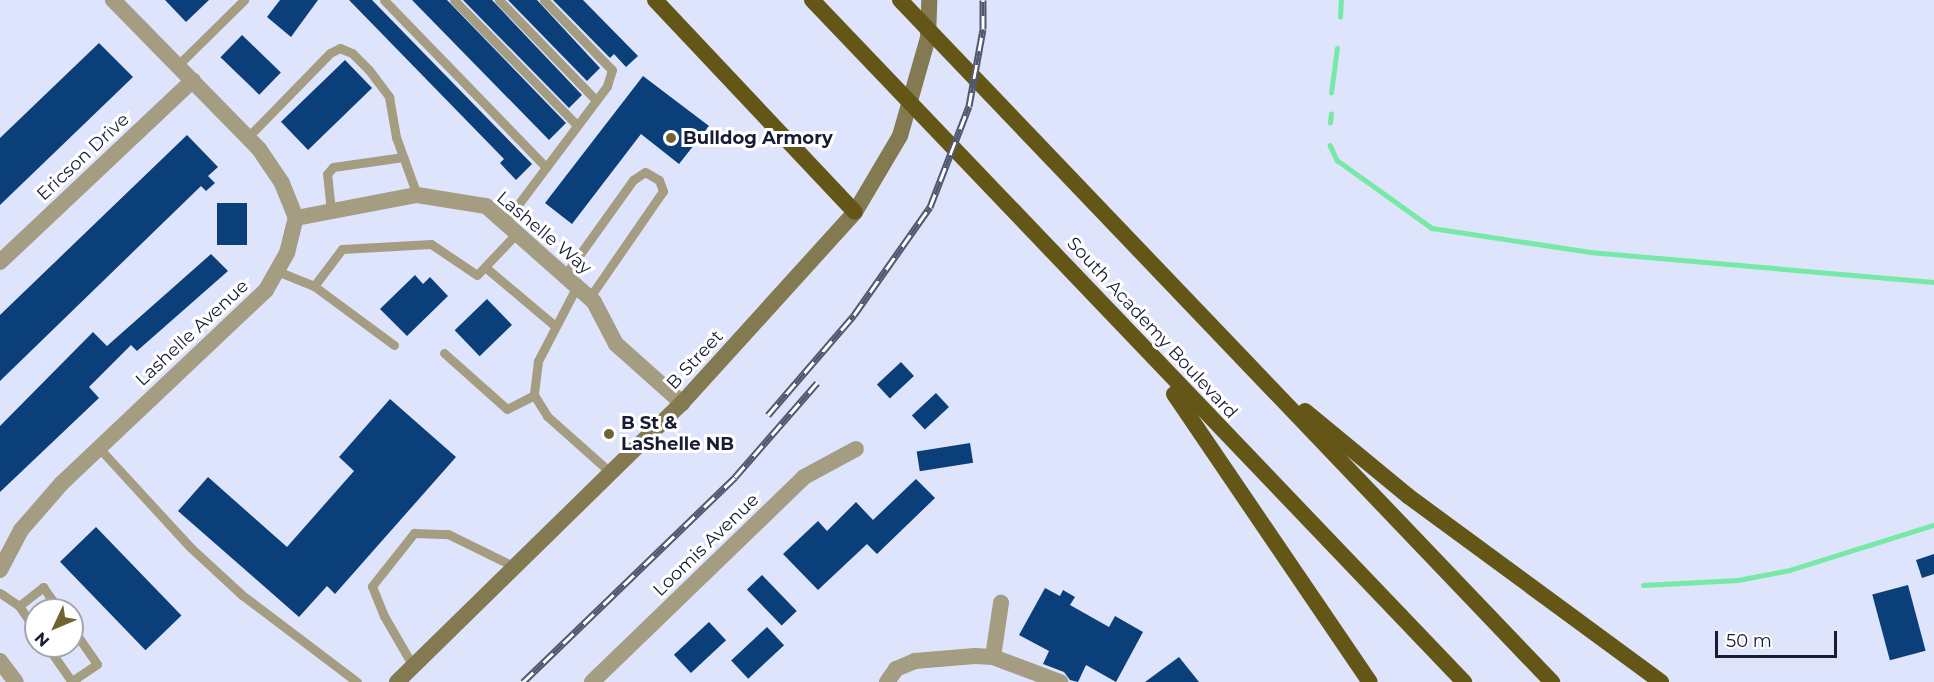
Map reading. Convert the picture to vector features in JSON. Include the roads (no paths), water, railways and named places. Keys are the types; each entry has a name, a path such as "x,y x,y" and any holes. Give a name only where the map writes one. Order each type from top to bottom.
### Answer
{"highway":[{"path":"655,0 855,212"},
{"name":"South Academy Boulevard","path":"810,0 1055,254 1140,347 1464,682"},
{"path":"900,0 1552,682"},
{"path":"1140,347 1370,682"},
{"path":"1244,361 1408,496 1661,682"}],"main road":[{"name":"B Street","path":"397,682 682,403 855,212 900,136 928,38 930,0"}],"street":[{"path":"113,0 248,137 282,183 296,218"},
{"name":"Ericson Drive","path":"0,261 193,80"},
{"name":"Lashelle Way","path":"296,218 417,195 486,206 590,297 616,344 682,403"},
{"name":"Lashelle Avenue","path":"0,570 21,530 99,448 266,290 287,253 296,218"},
{"name":"Loomis Avenue","path":"592,682 804,477 856,449"},
{"path":"993,657 1001,603"},
{"path":"887,682 896,669 915,661 993,657 1060,682"},
{"path":"0,661 16,682"}],"lane":[{"path":"178,65 244,0"},
{"path":"384,0 546,167"},
{"path":"454,0 577,125"},
{"path":"499,0 596,100"},
{"path":"314,286 342,249 431,244 477,275 485,267 546,167 596,100 612,70 544,0"},
{"path":"248,137 330,53 340,48 352,53 369,70 389,97 403,157 417,195"},
{"path":"331,211 327,174 333,166 403,157"},
{"path":"590,297 663,191 659,180 645,172 633,180 571,281 555,326 538,361 534,395 547,416 611,473"},
{"path":"485,267 555,326"},
{"path":"277,272 314,286 394,345"},
{"path":"444,353 507,409 534,395"},
{"path":"99,448 189,547 242,595 357,682"},
{"path":"413,666 384,616 372,586 414,533 448,534 515,567"},
{"path":"29,598 43,587 51,598"},
{"path":"0,593 19,606 24,613"},
{"path":"19,606 24,602"},
{"path":"55,658 72,682 97,664 84,645"}],"waterway":[{"path":"1340,17 1341,0"},
{"path":"1331,93 1337,48"},
{"path":"1330,123 1331,114"},
{"path":"1330,145 1337,160 1432,228 1590,252 1934,282"},
{"path":"1643,585 1738,580 1790,570 1934,525"}],"railway":[{"path":"768,415 854,315 930,207 969,106 983,29 983,0"},
{"path":"523,682 735,477 817,383"}],"place":[{"name":"Bulldog Armory","path":"671,138"},
{"name":"B St & LaShelle NB","path":"609,434"}]}
